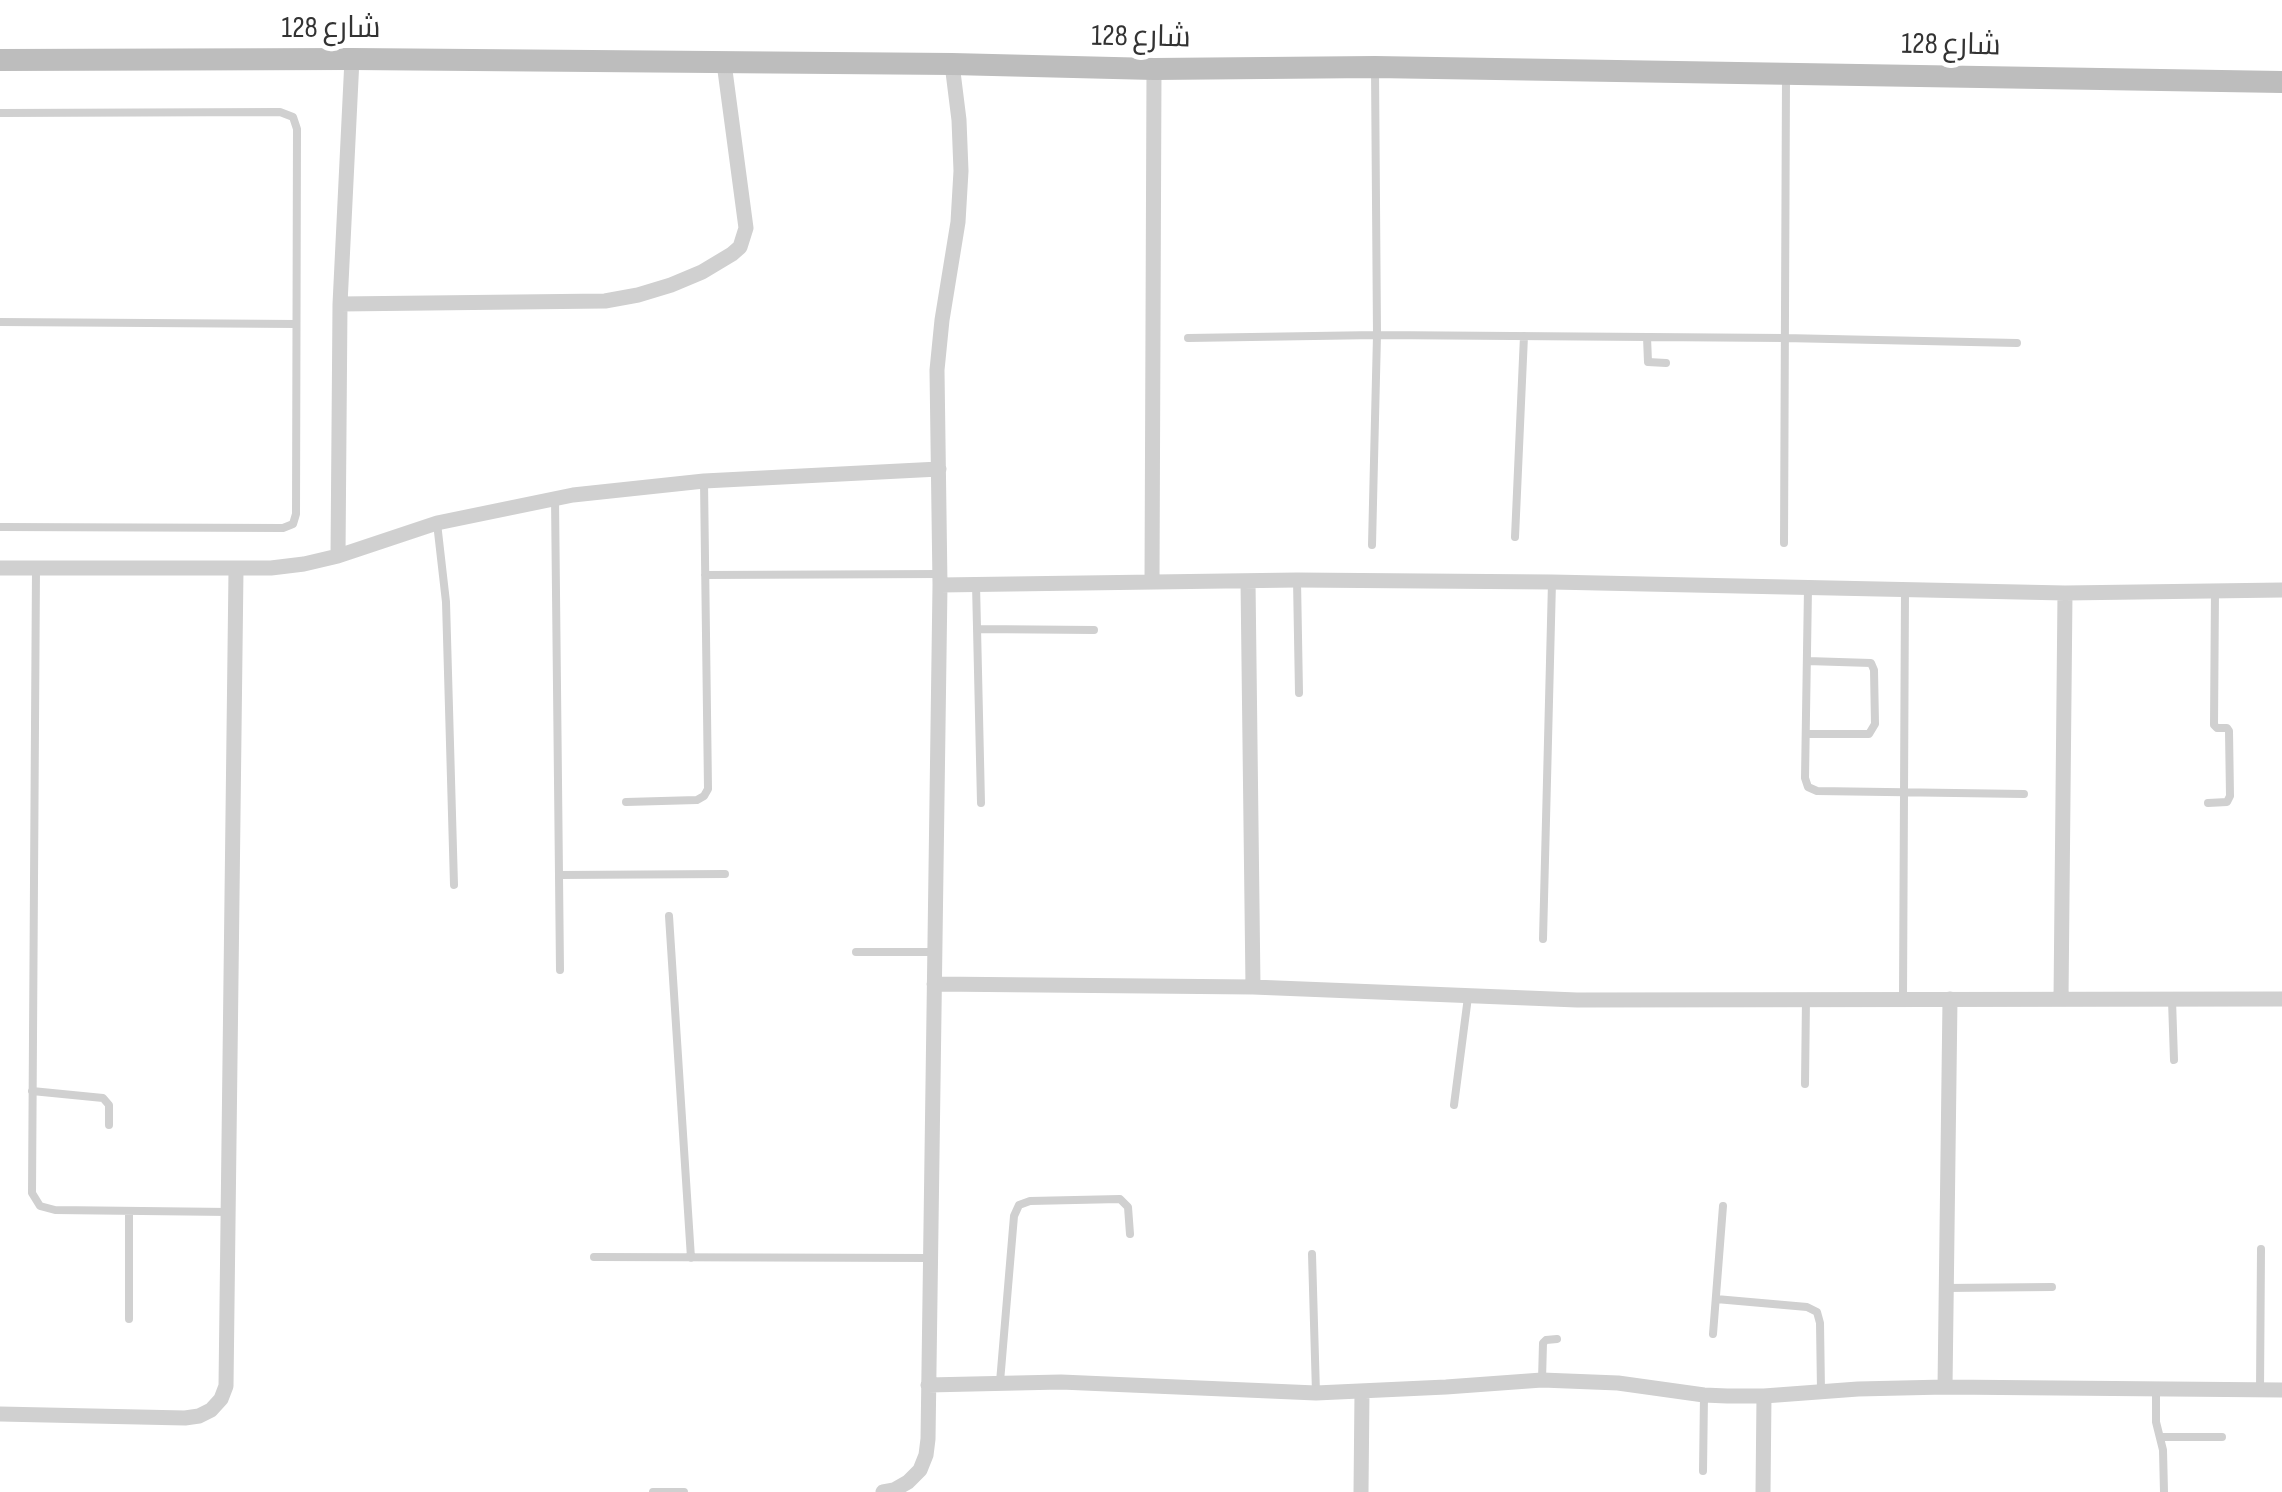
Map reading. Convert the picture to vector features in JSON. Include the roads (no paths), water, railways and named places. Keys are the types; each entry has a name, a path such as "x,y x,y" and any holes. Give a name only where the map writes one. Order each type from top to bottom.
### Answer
{"street":[{"name":"شارع 128","path":"0,60 352,59 1375,68 2282,82"},
{"path":"338,556 340,304 352,59"},
{"path":"340,304 604,301 671,286 732,254 740,248 746,228 724,63"},
{"path":"883,1492 908,1482 920,1470 926,1455 940,579 936,370 958,222 961,171 952,64"},
{"path":"1152,581 1154,69"},
{"path":"0,568 236,570 304,564 437,523 555,498 704,481 939,468"},
{"path":"0,1414 184,1418 211,1410 226,1386 236,570"},
{"path":"940,579 976,584 1248,580 1552,582 2065,593 2282,590"},
{"path":"1248,580 1253,988"},
{"path":"2061,999 2065,593"},
{"path":"934,984 1253,988 1577,1000 2282,999"},
{"path":"1946,1388 1950,999"},
{"path":"928,1385 1127,1384 1362,1392 1542,1380 1618,1383 1704,1395 1764,1396 1946,1388 2282,1390"},
{"path":"1361,1492 1362,1392"},
{"path":"1763,1492 1764,1396"}],"lane":[{"path":"1372,545 1375,68"},
{"path":"1784,543 1786,74"},
{"path":"0,114 280,112 292,117 298,129 296,520 288,528 0,527"},
{"path":"0,322 296,324"},
{"path":"1515,538 1524,336"},
{"path":"1188,338 1524,336 2017,343"},
{"path":"1647,337 1648,361 1666,363"},
{"path":"626,802 697,800 708,789 704,481"},
{"path":"555,498 560,970"},
{"path":"437,523 446,602 454,885"},
{"path":"36,568 34,1200 47,1210 229,1212"},
{"path":"705,575 940,579"},
{"path":"1296,580 1298,693"},
{"path":"1543,939 1552,582"},
{"path":"976,584 981,803"},
{"path":"1808,588 1805,783 1812,790 2024,794"},
{"path":"1903,998 1905,590"},
{"path":"2208,803 2227,802 2230,796 2229,731 2214,725 2214,590"},
{"path":"977,629 1094,630"},
{"path":"1806,660 1872,663 1875,724 1869,734 1806,734"},
{"path":"560,875 725,874"},
{"path":"669,916 691,1258"},
{"path":"856,952 935,952"},
{"path":"1454,1105 1468,997"},
{"path":"1804,1084 1806,998"},
{"path":"2172,1000 2174,1060"},
{"path":"32,1091 103,1098 109,1105 109,1125"},
{"path":"1000,1382 1018,1205 1030,1201 1120,1200 1128,1207 1130,1234"},
{"path":"1714,1334 1724,1206"},
{"path":"129,1211 129,1318"},
{"path":"2260,1390 2261,1249"},
{"path":"1312,1254 1316,1392"},
{"path":"594,1257 930,1258"},
{"path":"1946,1288 2052,1287"},
{"path":"1716,1298 1807,1307 1817,1312 1820,1391"},
{"path":"1542,1380 1543,1343 1557,1339"},
{"path":"2156,1389 2164,1492"},
{"path":"1703,1471 1704,1395"},
{"path":"2161,1437 2222,1437"},
{"path":"653,1492 684,1492"}]}
